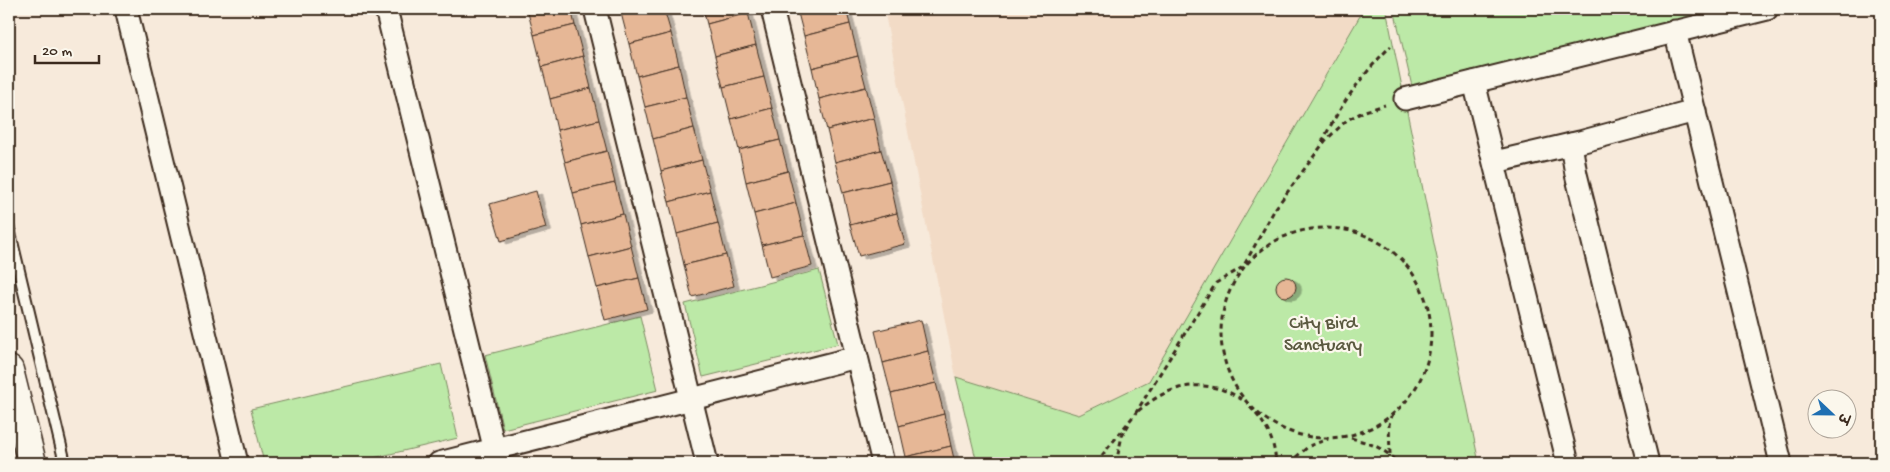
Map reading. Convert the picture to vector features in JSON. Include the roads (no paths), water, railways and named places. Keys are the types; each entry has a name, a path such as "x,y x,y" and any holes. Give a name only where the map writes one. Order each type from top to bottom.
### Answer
{"main road":[{"path":"9,370 32,463"}],"street":[{"path":"126,9 237,463"},
{"path":"386,9 496,456"},
{"path":"595,9 707,463"},
{"path":"772,9 883,463"},
{"path":"1405,100 1767,9"},
{"path":"1675,31 1781,463"},
{"path":"1474,82 1568,463"},
{"path":"1495,162 1571,144 1695,110"},
{"path":"1571,144 1576,174 1648,463"},
{"path":"438,463 496,456 691,399 857,357"}],"lane":[{"path":"9,229 66,463"}],"park label":[{"name":"City Bird Sanctuary","path":"1323,335"}]}
